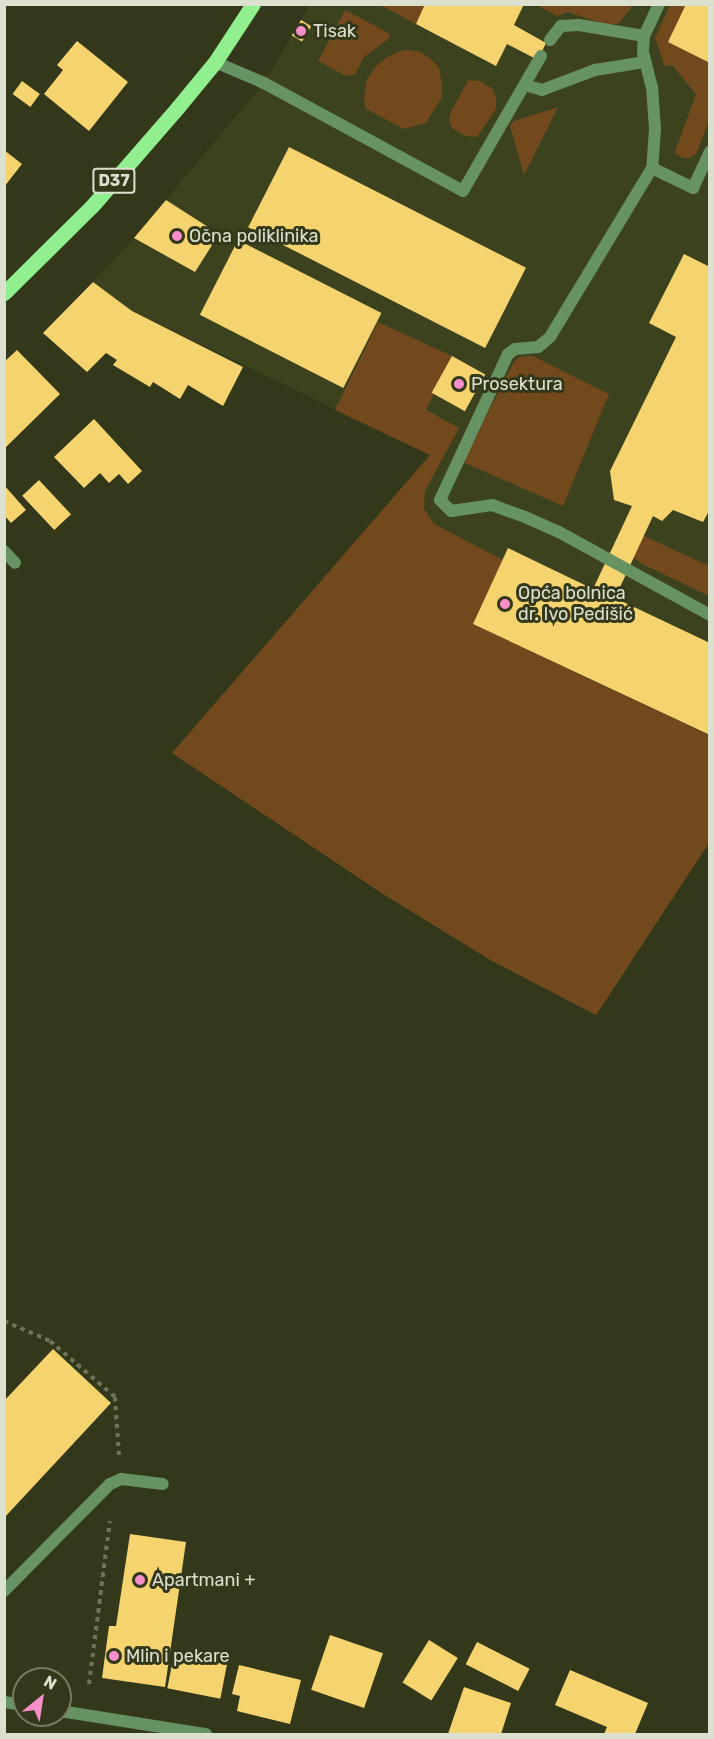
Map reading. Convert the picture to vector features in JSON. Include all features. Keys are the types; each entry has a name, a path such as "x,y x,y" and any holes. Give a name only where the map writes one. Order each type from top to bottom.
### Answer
{"main road":[{"name":"D37","path":"4,293 92,206 215,62 253,4"}],"street":[{"path":"659,4 644,36 645,62 652,87 655,129 652,168 550,337 538,347 515,349 507,354 440,500 451,511 492,505 525,517 559,532 710,615"},
{"path":"550,40 561,26 579,25 644,36"},
{"path":"215,62 264,82 463,191 541,56"},
{"path":"525,85 542,90 595,70 645,62"},
{"path":"652,168 693,188 710,152"},
{"path":"4,551 15,563"},
{"path":"4,1591 110,1484 121,1479 163,1484"},
{"path":"72,1713 206,1734"}],"shaded area":[{"path":"542,4 633,5 619,23 607,25 568,12 557,16 540,7"},
{"name":"Opća bolnica dr. Ivo Pedišić","path":"310,5 709,5 709,843 596,1015 492,961 383,894 172,753 430,455 132,311 93,282 134,238 264,83"},
{"path":"380,5 425,5 416,24"},
{"path":"670,5 686,5 668,42 710,63 709,121 696,154 690,158 682,158 675,153 696,94 672,65 665,67 655,38"},
{"path":"345,10 390,34 387,40 364,57 355,74 346,76 318,61"},
{"path":"404,50 418,51 430,58 439,68 442,97 426,123 404,129 366,109 364,98 367,80 375,67 387,57"},
{"path":"468,80 480,81 493,89 496,98 496,109 477,137 465,136 452,128 449,121 450,114"},
{"path":"558,107 524,175 510,126 514,121"},
{"path":"378,322 452,356 426,410 459,428 425,491 424,509 434,524 503,560 473,624 709,735 709,843 596,1015 492,961 383,894 172,753 430,455 335,410"},
{"path":"533,356 609,394 563,506 463,462 513,363 519,357"},
{"path":"642,535 709,566 709,596 642,564 633,557"}],"building":[{"path":"425,4 524,4 514,25 546,43 538,60 507,44 496,66 416,24"},
{"path":"686,4 710,4 710,63 668,42"},
{"path":"301,20 311,26 302,42 292,35"},
{"path":"77,41 128,82 89,131 44,94 63,70 57,65"},
{"path":"22,81 40,94 30,107 13,94"},
{"path":"289,147 526,268 485,348 248,227"},
{"path":"4,150 22,164 4,187"},
{"name":"Očna poliklinika","path":"166,200 219,234 195,272 134,238"},
{"path":"238,240 381,313 343,388 200,315"},
{"path":"684,254 710,267 710,509 703,522 673,510 662,521 653,516 615,598 710,643 710,735 473,624 508,548 593,589 632,506 614,500 610,471 676,337 649,323"},
{"path":"93,282 132,311 243,367 223,406 188,385 180,399 153,382 150,387 113,365 117,360 106,353 87,372 43,333"},
{"path":"17,350 60,394 4,449 4,362"},
{"name":"Prosektura","path":"452,356 485,374 465,411 432,393"},
{"path":"94,419 142,471 128,484 119,474 109,483 100,473 84,488 54,457"},
{"path":"39,480 71,514 54,530 22,496"},
{"path":"4,485 26,510 11,523 4,515"},
{"path":"53,1349 111,1403 4,1518 4,1401"},
{"path":"130,1534 186,1542 165,1687 102,1678 109,1626 116,1626"},
{"path":"330,1635 383,1653 364,1708 311,1690"},
{"path":"429,1640 458,1658 431,1700 403,1682"},
{"path":"477,1642 530,1669 518,1691 466,1664"},
{"path":"174,1654 227,1664 220,1699 167,1688"},
{"path":"239,1665 301,1680 290,1724 237,1711 240,1696 232,1694"},
{"path":"570,1670 648,1703 635,1734 604,1734 607,1727 555,1705"},
{"path":"464,1687 511,1703 501,1734 448,1734"}],"place":[{"name":"Tisak","path":"301,31"},
{"name":"Očna poliklinika","path":"177,236"},
{"name":"Prosektura","path":"459,384"},
{"name":"Opća bolnica dr. Ivo Pedišić","path":"505,604"},
{"name":"Apartmani +","path":"140,1580"},
{"name":"Mlin i pekare","path":"114,1656"}]}
